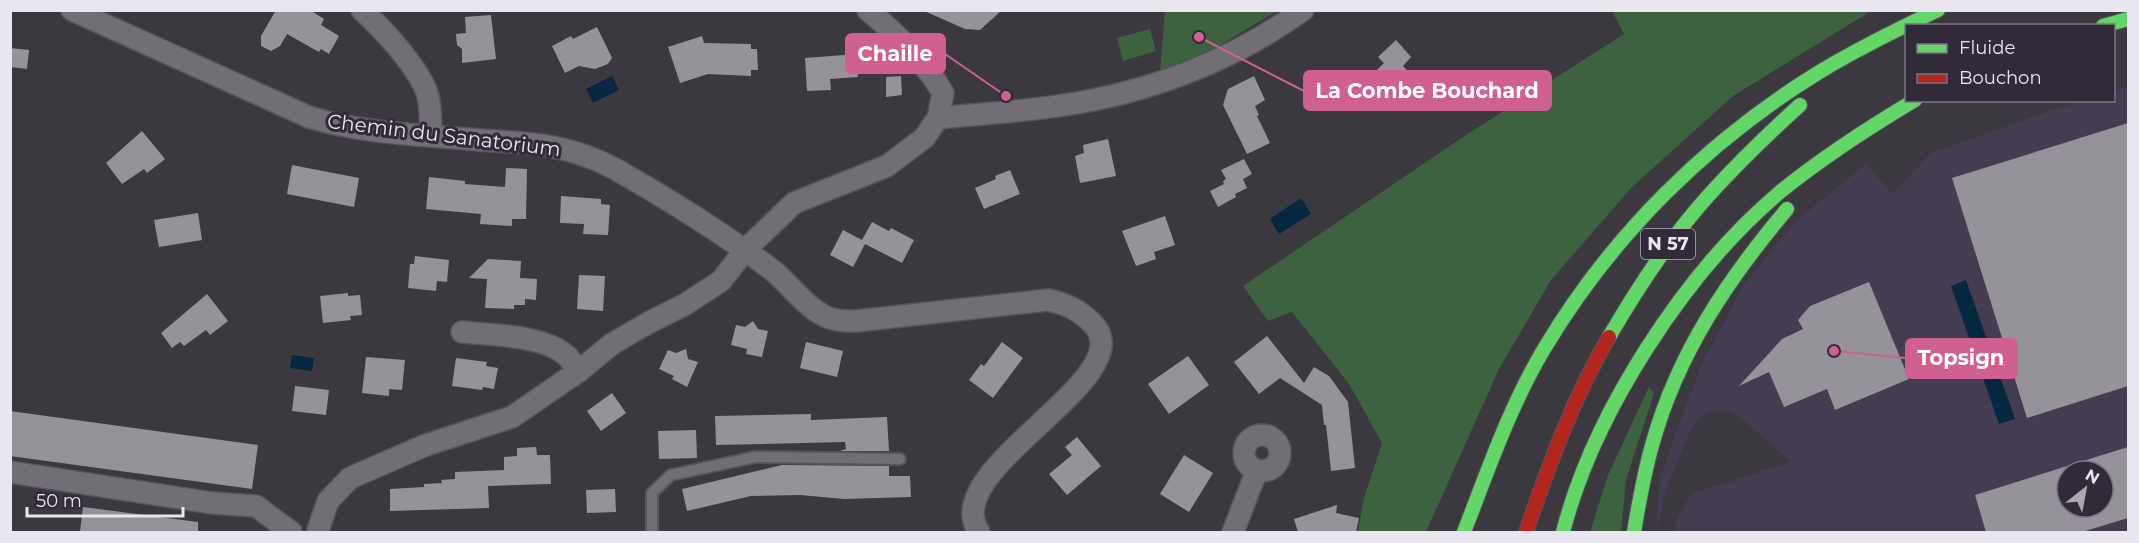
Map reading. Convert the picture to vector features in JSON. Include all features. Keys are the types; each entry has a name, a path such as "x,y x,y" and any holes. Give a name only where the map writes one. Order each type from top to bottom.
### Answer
{"highway":[{"path":"1917,24 1940,10"},
{"path":"1911,24 1940,10"},
{"path":"2110,24 2128,19"},
{"path":"1464,532 1506,424 1543,350 1592,277 1647,211 1701,157 1766,107 1870,44 1905,27"},
{"name":"N 57","path":"1526,532 1539,488 1573,404 1632,294 1677,232 1701,202 1769,132 1817,91 1859,60 1905,31"},
{"name":"N 57","path":"1563,532 1583,468 1634,368 1667,316 1703,269 1737,231 1804,172 1912,102"},
{"path":"1808,187 1864,131"},
{"path":"1634,532 1641,489 1657,427 1688,351 1714,304 1747,256 1793,203"}],"street":[{"name":"Chemin du Sanatorium","path":"72,10 309,117 330,123 369,130 540,144 579,153 616,170 744,250 787,282 810,308 839,321 1048,300 1064,303 1081,312 1095,326 1101,339 1101,354 1079,386 992,470 973,510 975,527 979,532"},
{"path":"362,10 382,28 426,90 430,107 431,136"},
{"path":"10,472 212,503 256,506 291,532 304,527 320,531 328,501 350,478 426,445 512,417 579,371 612,344 684,305 721,281 744,250 794,203 887,166 924,138 938,118 943,93 931,72 894,33 868,10"},
{"path":"938,118 1058,106 1150,86 1201,68 1264,36 1303,10"},
{"path":"462,332 534,340 550,345 566,355 579,371"},
{"path":"1233,532 1257,470"}],"lane":[{"path":"652,532 652,493 671,475 755,457 900,459"}],"shaded area":[{"path":"2128,87 2128,532 1673,532 1680,512 1692,493 1791,462 1740,417 1731,412 1721,411 1710,412 1701,417 1691,430 1668,483 1656,532 1660,477 1701,365 1744,285 1795,222 1866,164 1893,194 1931,153 2075,102 2115,102 2115,90"}],"green space":[{"path":"1165,11 1277,11 1217,47 1160,71"},
{"path":"1612,11 1871,11 1733,96 1632,187 1551,280 1499,369 1426,532 1358,532 1363,501 1382,443 1349,384 1292,312 1268,321 1243,286 1466,135 1624,34"},
{"path":"1150,29 1156,51 1123,61 1117,38"},
{"path":"1649,387 1654,393 1626,480 1621,532 1590,532 1608,475"}],"water":[{"path":"612,76 619,90 593,103 586,89"},
{"path":"1301,198 1311,214 1279,234 1270,219"},
{"path":"1966,280 2015,419 1999,424 1951,286"},
{"path":"292,355 314,358 312,371 290,368"}],"building":[{"path":"276,10 310,10 324,19 321,25 339,36 329,54 321,49 319,52 287,34 280,46 271,51 261,46 261,36"},
{"path":"922,10 1002,10 980,30 965,29"},
{"path":"491,15 496,59 462,63 462,49 457,45 456,34 466,33 465,17"},
{"path":"597,27 612,58 608,64 595,69 579,66 565,73 552,46 571,36 573,39"},
{"path":"702,36 704,43 751,44 751,49 757,49 758,70 751,70 751,76 708,74 680,83 668,47"},
{"path":"1396,40 1411,57 1403,66 1416,80 1395,101 1391,97 1380,108 1360,87 1384,63 1378,57"},
{"path":"10,48 29,50 27,69 10,67"},
{"path":"857,54 858,77 830,79 831,90 807,91 805,58"},
{"path":"901,76 902,95 886,97 886,77"},
{"path":"1254,76 1265,100 1255,106 1259,115 1257,116 1270,143 1247,154 1223,105 1228,89"},
{"path":"2128,123 2128,386 2027,418 1952,178"},
{"path":"142,131 165,159 147,173 144,169 122,184 106,163"},
{"path":"1108,139 1116,176 1080,183 1075,156 1084,153 1083,145"},
{"path":"1244,159 1252,174 1243,179 1247,188 1218,207 1210,191 1224,184 1223,181 1226,179 1221,170"},
{"path":"292,165 359,178 354,207 287,194"},
{"path":"506,168 527,169 526,219 512,219 512,226 480,224 481,214 426,209 429,177 465,181 465,184 505,187"},
{"path":"1010,170 1020,194 984,209 975,188"},
{"path":"561,196 601,199 601,204 610,205 608,235 583,234 584,224 560,223"},
{"path":"198,213 202,240 159,247 154,220"},
{"path":"1165,216 1175,245 1154,252 1156,259 1136,266 1122,231"},
{"path":"872,222 889,231 891,228 914,240 902,263 865,244 853,267 830,255 843,230 862,240"},
{"path":"415,256 449,260 447,282 437,281 436,291 408,288 410,264 414,264"},
{"path":"488,259 521,261 520,278 537,279 536,300 525,299 525,305 514,305 514,309 485,308 487,279 469,278"},
{"path":"579,275 605,276 603,311 577,309"},
{"path":"1869,282 1909,379 1835,410 1827,389 1784,407 1769,372 1739,386 1782,339 1803,329 1798,320 1810,306"},
{"path":"348,293 348,296 360,295 362,315 350,316 351,320 323,323 320,296"},
{"path":"207,294 228,321 210,335 206,330 184,346 180,342 172,348 161,333"},
{"path":"753,321 758,329 768,331 762,357 746,354 747,349 731,345 736,325 745,327"},
{"path":"1267,336 1304,383 1314,367 1329,376 1348,402 1355,468 1331,471 1322,405 1280,378 1259,394 1234,362"},
{"path":"806,342 843,351 837,377 800,368"},
{"path":"1002,342 1023,358 993,398 969,380 981,364 984,366"},
{"path":"686,349 688,359 698,362 687,387 672,379 674,376 659,369 668,350 676,353"},
{"path":"1188,356 1209,385 1169,414 1148,384"},
{"path":"366,357 405,360 402,390 389,389 389,396 362,393"},
{"path":"456,358 487,362 486,366 498,368 494,389 483,387 482,390 452,386"},
{"path":"295,386 329,390 326,415 292,411"},
{"path":"612,393 626,413 601,431 587,411"},
{"path":"10,411 258,445 252,489 10,456"},
{"path":"811,414 811,420 887,417 889,451 840,451 846,449 845,442 716,445 715,416"},
{"path":"696,430 697,458 659,459 658,431"},
{"path":"1077,437 1101,466 1067,495 1049,474 1072,455 1065,447"},
{"path":"536,447 537,455 550,455 551,484 488,486 489,508 390,511 390,489 424,487 424,484 442,483 441,480 455,479 455,472 504,470 504,457 517,456 517,448"},
{"path":"2128,447 2128,518 2082,532 1986,532 1975,495 2055,470 2055,519 2115,519 2115,459 2090,459"},
{"path":"1184,455 1213,473 1189,512 1160,494"},
{"path":"782,465 889,466 889,476 910,476 911,497 844,499 800,495 751,496 687,511 682,489"},
{"path":"615,489 616,512 587,513 586,490"},
{"path":"1337,505 1336,513 1359,518 1356,532 1298,532 1294,519"},
{"path":"83,507 198,522 198,532 80,532"}],"traffic: fast":[{"path":"1909,24 1938,10"},
{"path":"2110,24 2128,19"},
{"path":"1464,532 1500,439 1544,349 1600,267 1632,229 1702,159 1779,98 1850,54 1905,26"},
{"path":"1563,532 1577,486 1620,393 1678,303 1711,262 1745,224 1796,179 1846,143 1912,102"},
{"path":"1609,337 1655,263 1681,228 1742,160 1800,105"},
{"path":"1634,532 1650,453 1676,378 1707,318 1725,290 1787,209"}],"traffic: jam":[{"path":"1526,532 1573,408 1609,337"}],"place":[{"name":"La Combe Bouchard","path":"1199,37"},
{"name":"Chaille","path":"1006,96"},
{"name":"Topsign","path":"1834,351"}]}
